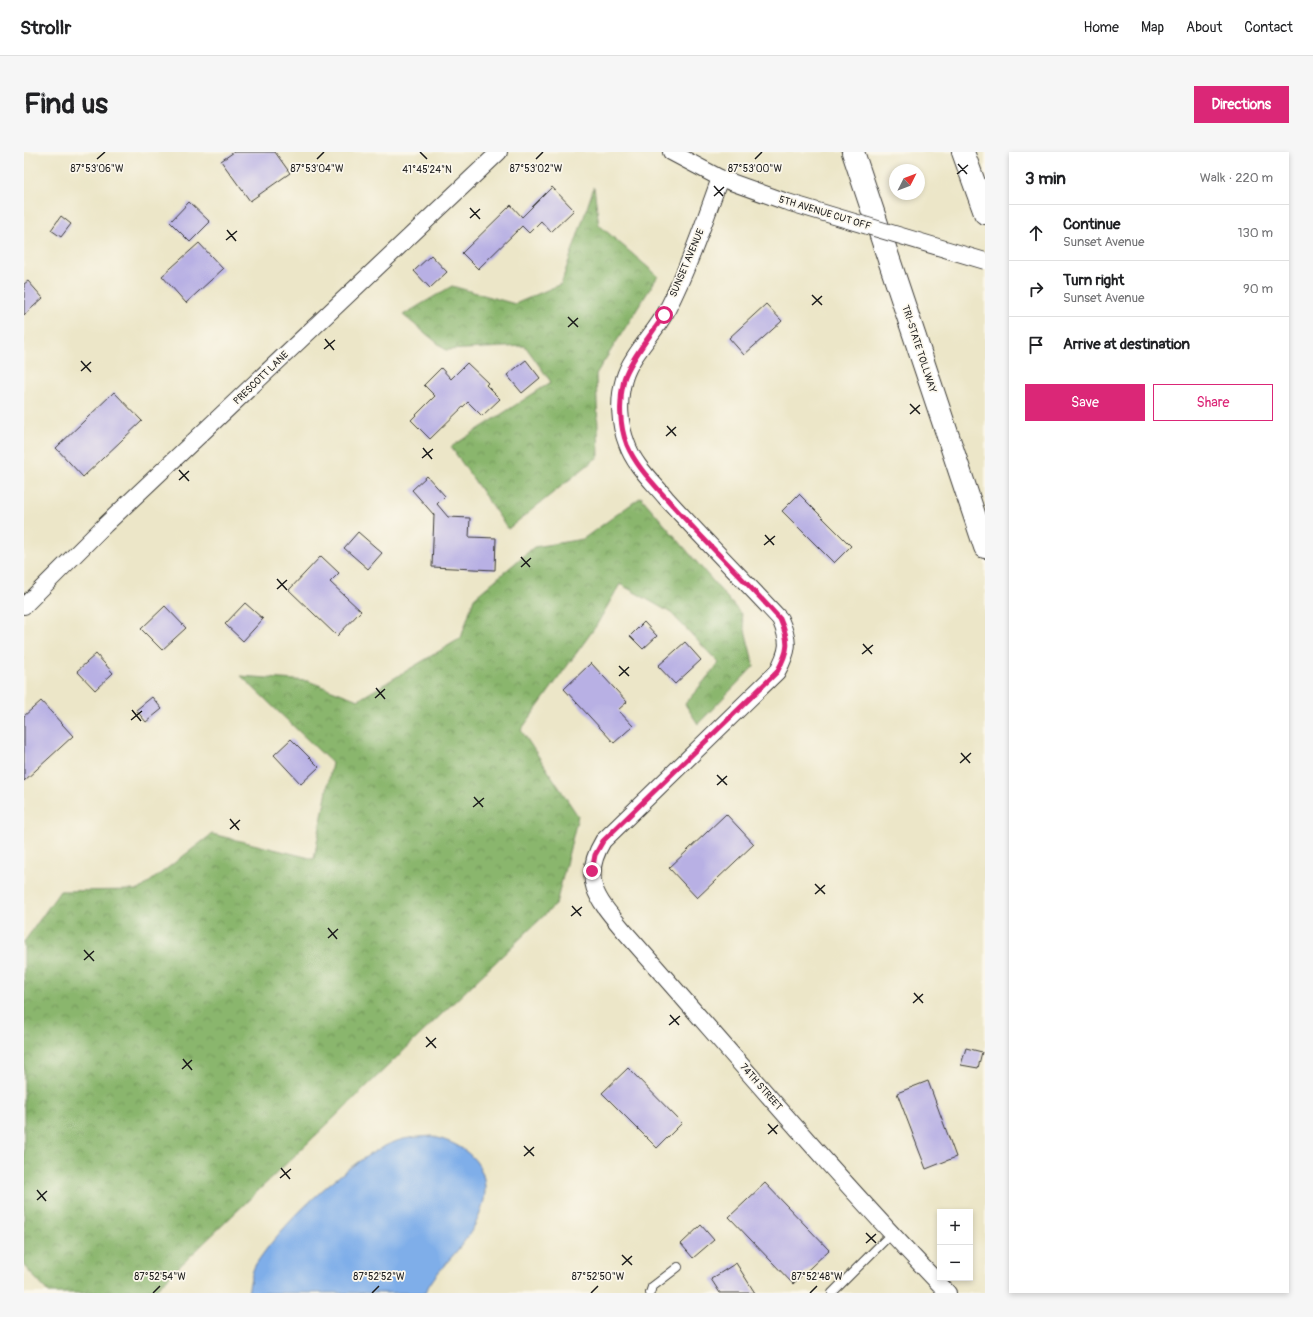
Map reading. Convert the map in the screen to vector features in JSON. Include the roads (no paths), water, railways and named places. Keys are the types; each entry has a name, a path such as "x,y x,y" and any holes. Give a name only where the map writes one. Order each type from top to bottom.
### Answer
{"highway":[{"name":"TRI-STATE TOLLWAY","path":"853,152 985,547"},
{"path":"963,152 985,213"}],"street":[{"name":"PRESCOTT LANE","path":"24,606 106,525 499,152"},
{"name":"5TH AVENUE CUT OFF","path":"671,152 720,178 784,201 985,261"},
{"name":"SUNSET AVENUE","path":"592,871 595,855 603,841 777,672 786,652 788,636 780,619 681,515 640,468 627,445 621,422 620,401 624,378 639,352 664,315 678,288 720,178"},
{"name":"74TH STREET","path":"592,871 593,886 603,906 891,1234 948,1293"}],"lane":[{"path":"832,1293 891,1234"},
{"path":"650,1293 652,1287 678,1267"}],"water":[{"path":"433,1136 456,1145 469,1154 478,1164 483,1176 485,1188 484,1201 474,1227 461,1246 439,1272 425,1293 248,1293 254,1267 268,1248 300,1211 339,1176 359,1161 379,1149 397,1141 415,1137"}]}
